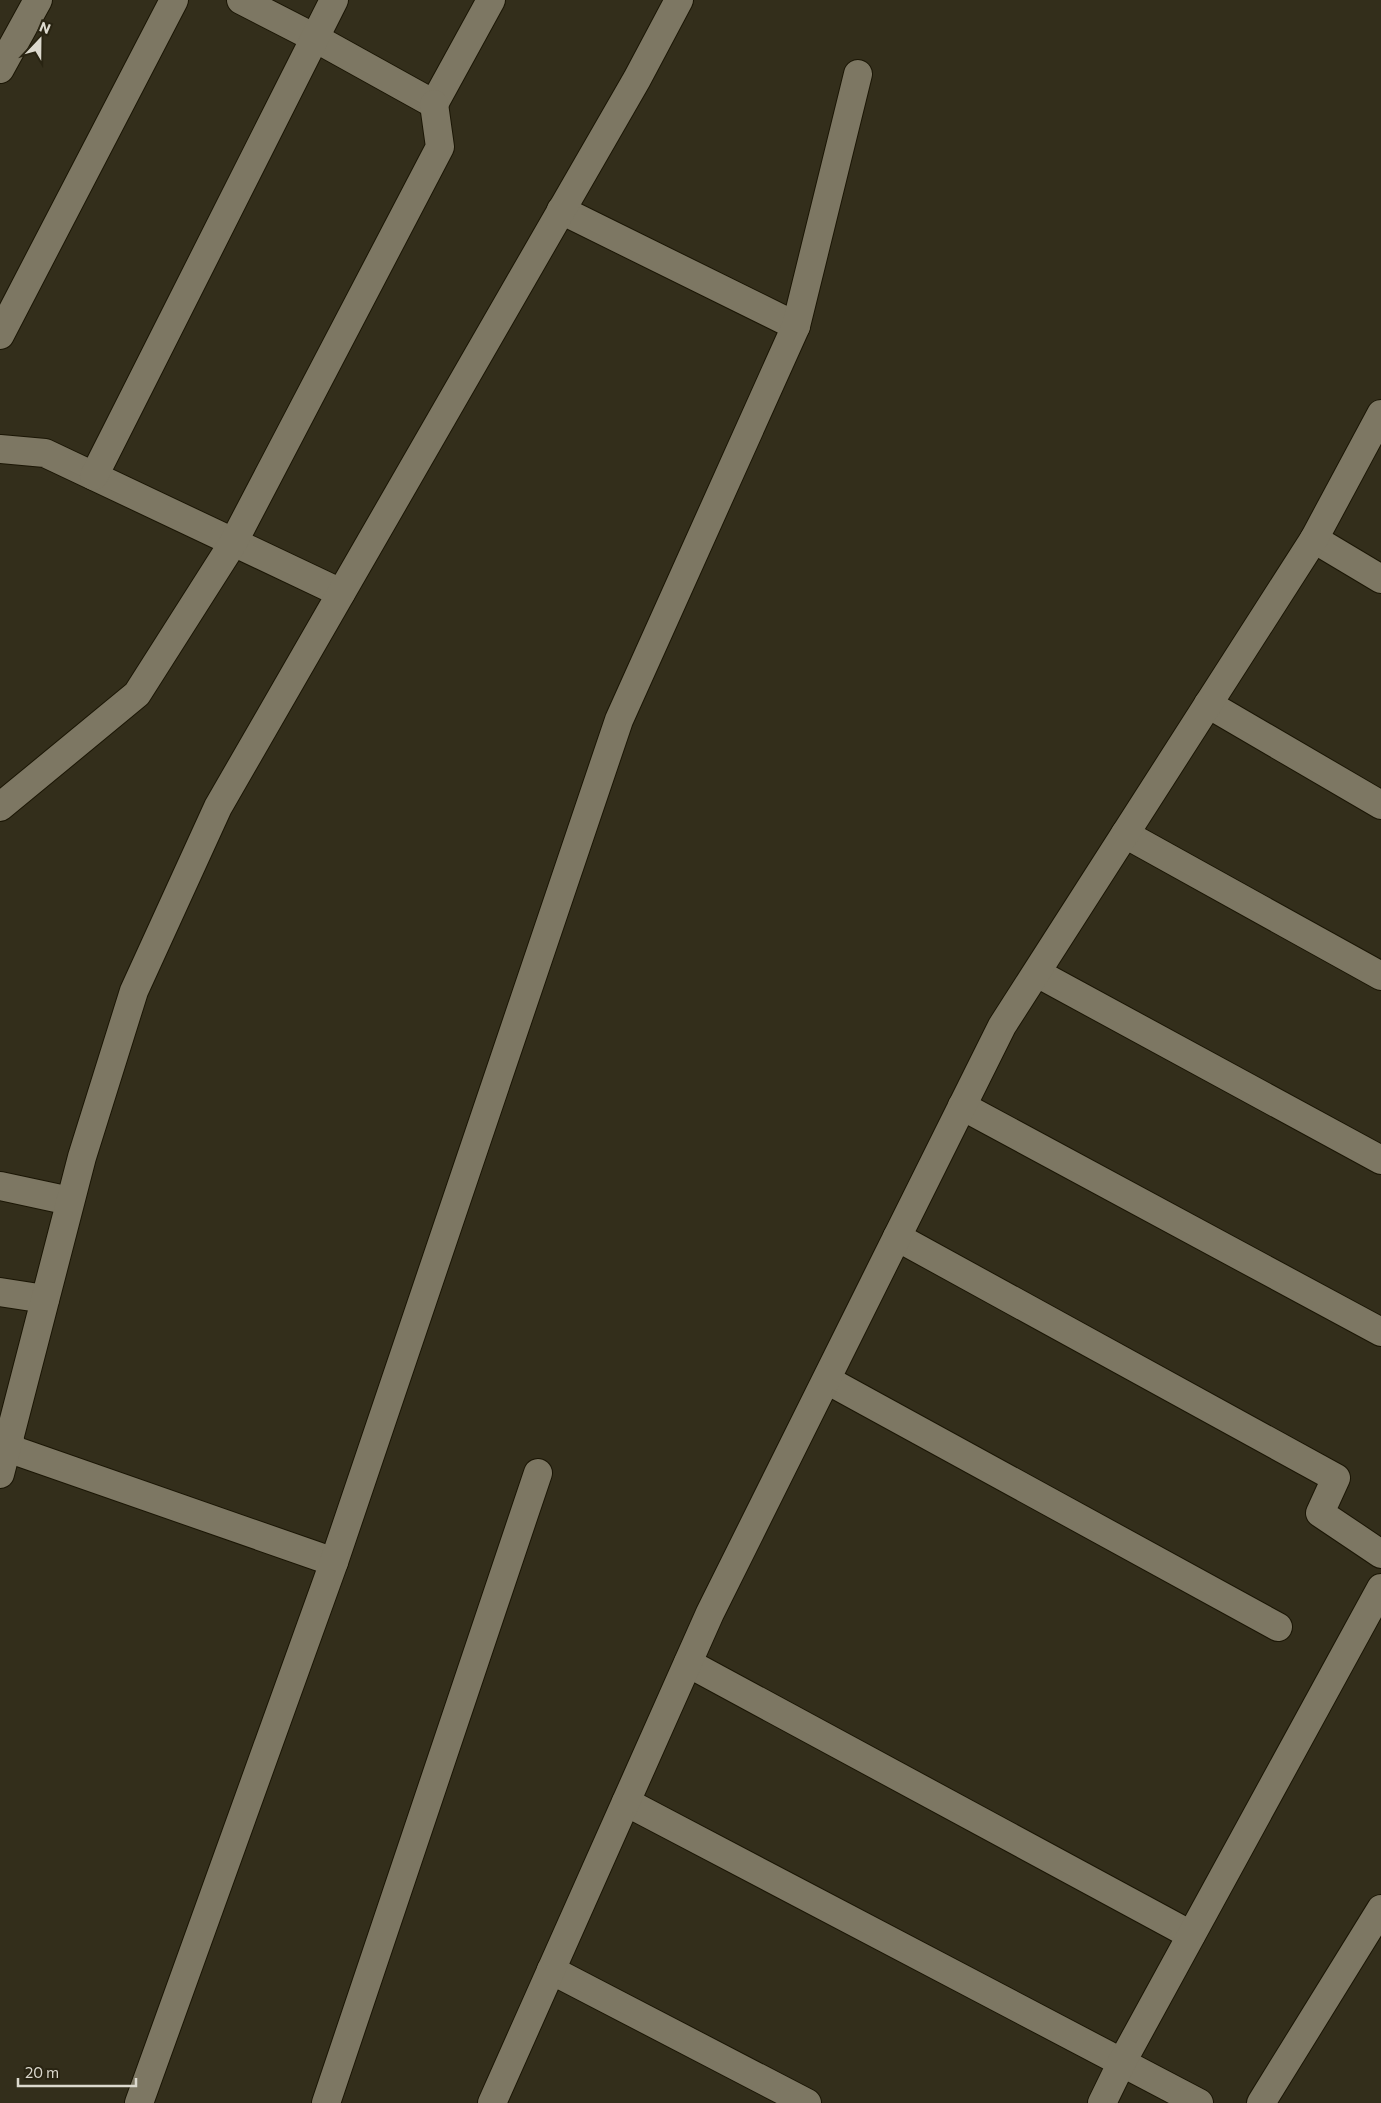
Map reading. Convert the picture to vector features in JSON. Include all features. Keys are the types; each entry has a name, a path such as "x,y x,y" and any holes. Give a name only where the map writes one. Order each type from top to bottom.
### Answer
{"street":[{"path":"0,69 38,0"},
{"path":"0,335 174,0"},
{"path":"241,0 315,38 434,104"},
{"path":"94,476 334,0"},
{"path":"0,806 137,694 233,543 440,147 434,104 491,0"},
{"path":"0,1474 4,1443 45,1299 82,1157 134,991 218,807 637,79 679,0"},
{"path":"139,2103 334,1562 619,720 796,326 858,74"},
{"path":"561,210 796,326"},
{"path":"492,2103 710,1613 1002,1026 1314,539 1380,417"},
{"path":"0,449 45,453 341,594"},
{"path":"1314,539 1381,579"},
{"path":"1208,704 1381,805"},
{"path":"1125,834 1381,976"},
{"path":"1037,973 1381,1160"},
{"path":"962,1106 1381,1332"},
{"path":"0,1186 70,1201"},
{"path":"897,1237 1336,1478 1320,1513 1381,1554"},
{"path":"0,1292 45,1299"},
{"path":"826,1380 1278,1627"},
{"path":"4,1443 16,1452 334,1562"},
{"path":"326,2103 538,1473"},
{"path":"1102,2103 1122,2062 1381,1588"},
{"path":"688,1663 1191,1935"},
{"path":"626,1802 1199,2103"},
{"path":"1261,2103 1381,1909"},
{"path":"551,1970 807,2103"}]}
